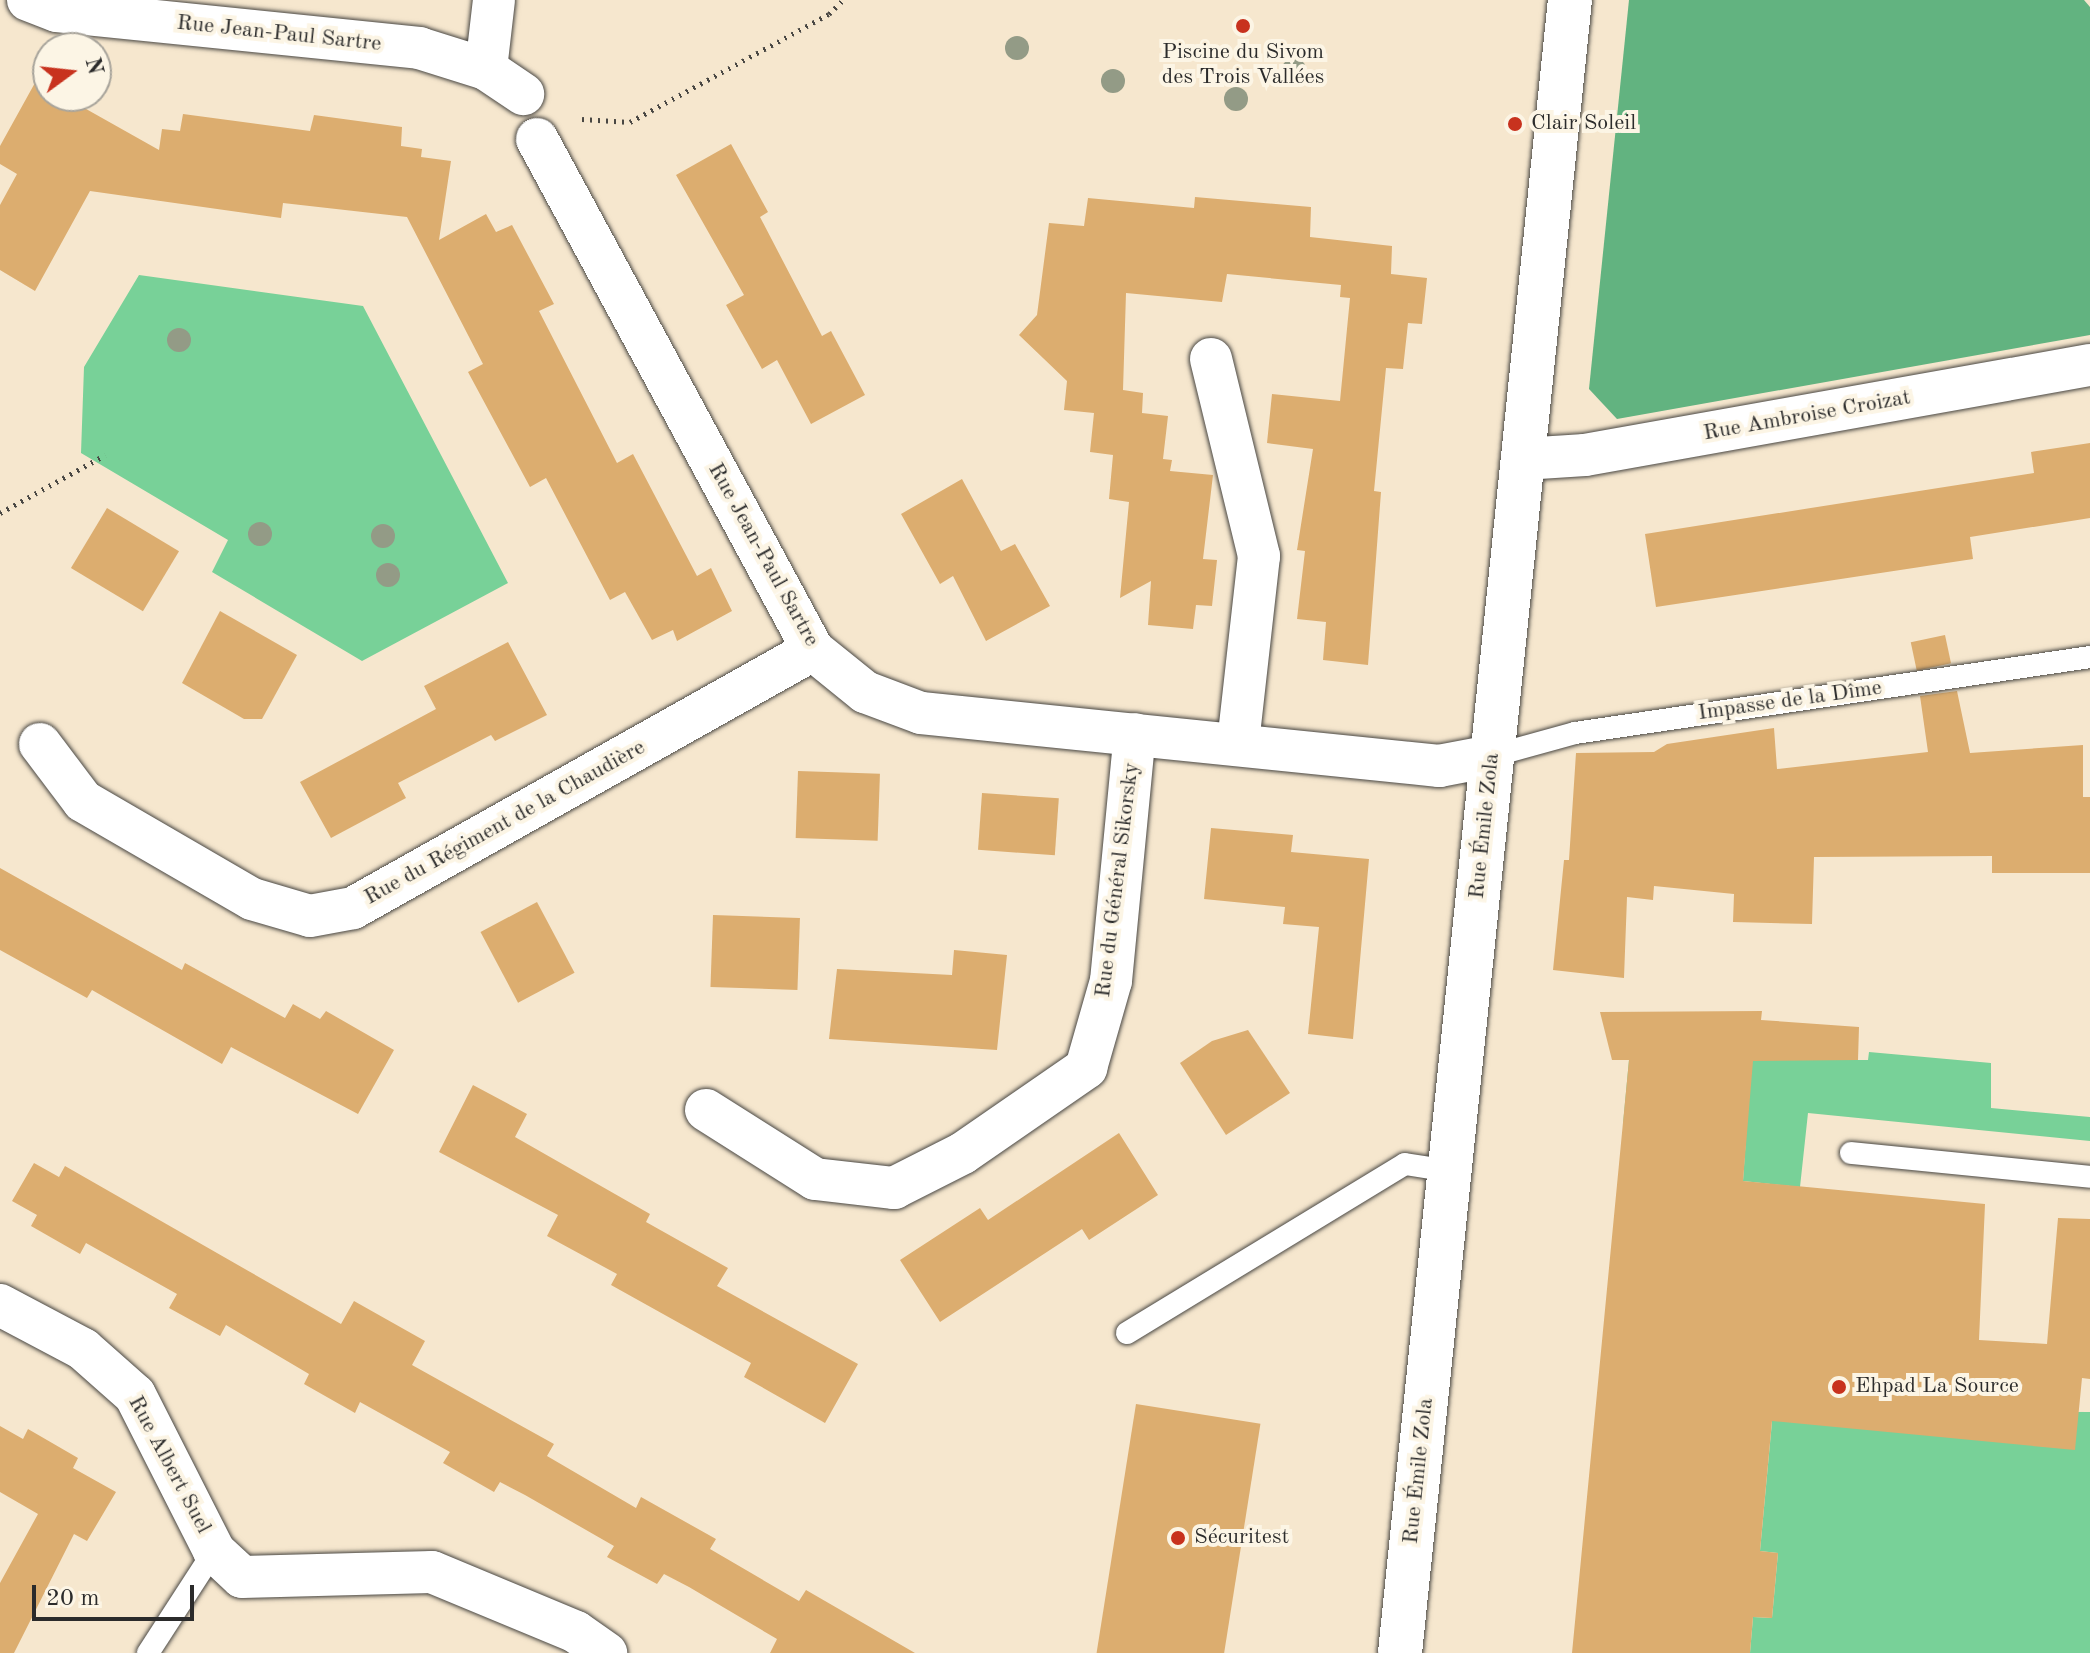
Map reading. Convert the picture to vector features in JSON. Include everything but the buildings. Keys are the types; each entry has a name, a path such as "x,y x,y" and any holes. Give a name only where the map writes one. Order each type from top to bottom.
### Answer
{"main road":[{"name":"Rue Émile Zola","path":"1400,1653 1570,0"}],"street":[{"name":"Rue Jean-Paul Sartre","path":"28,0 57,11 419,48 486,69 523,94"},
{"path":"486,69 494,0"},
{"name":"Rue Jean-Paul Sartre","path":"555,128 813,650 865,692 921,713 1238,743 1439,766 1492,756"},
{"path":"1211,359 1259,556 1238,743"},
{"name":"Rue Ambroise Croizat","path":"1523,459 1585,455 2090,365"},
{"name":"Rue du Régiment de la Chaudière","path":"40,744 83,801 252,899 310,916 353,908 813,650"},
{"name":"Rue du Général Sikorsky","path":"706,1110 815,1179 894,1188 963,1153 1086,1068 1111,981 1135,734"},
{"name":"Rue Albert Suel","path":"0,1305 83,1349 135,1395 214,1551 242,1577 432,1572 576,1632 606,1653"}],"lane":[{"name":"Impasse de la Dîme","path":"1492,756 1575,733 2090,657"},
{"path":"1851,1153 2090,1177"},
{"path":"1127,1333 1405,1164 1450,1171"},
{"name":"Rue Albert Suel","path":"148,1653 214,1551"}],"path":[{"path":"555,128 630,122 829,14 843,0"},
{"path":"0,513 105,455"}],"green space":[{"path":"1629,0 2084,0 2090,7 2090,335 1617,419 1589,389"},
{"path":"139,275 363,306 508,583 362,661 212,572 228,540 81,453 84,367"},
{"path":"1869,1052 1991,1063 1991,1108 2090,1117 2090,1141 1808,1113 1800,1187 1743,1181 1746,1137 1623,1124 1629,1060 1868,1060"},
{"path":"1773,1411 2090,1412 2090,1653 1750,1653 1753,1617 1772,1618 1778,1553 1760,1551"}],"place":[{"name":"Piscine du Sivom des Trois Vallées","path":"1243,26"},
{"name":"Clair Soleil","path":"1515,124"},
{"name":"Ehpad La Source","path":"1839,1387"},
{"name":"Sécuritest","path":"1178,1538"}]}
